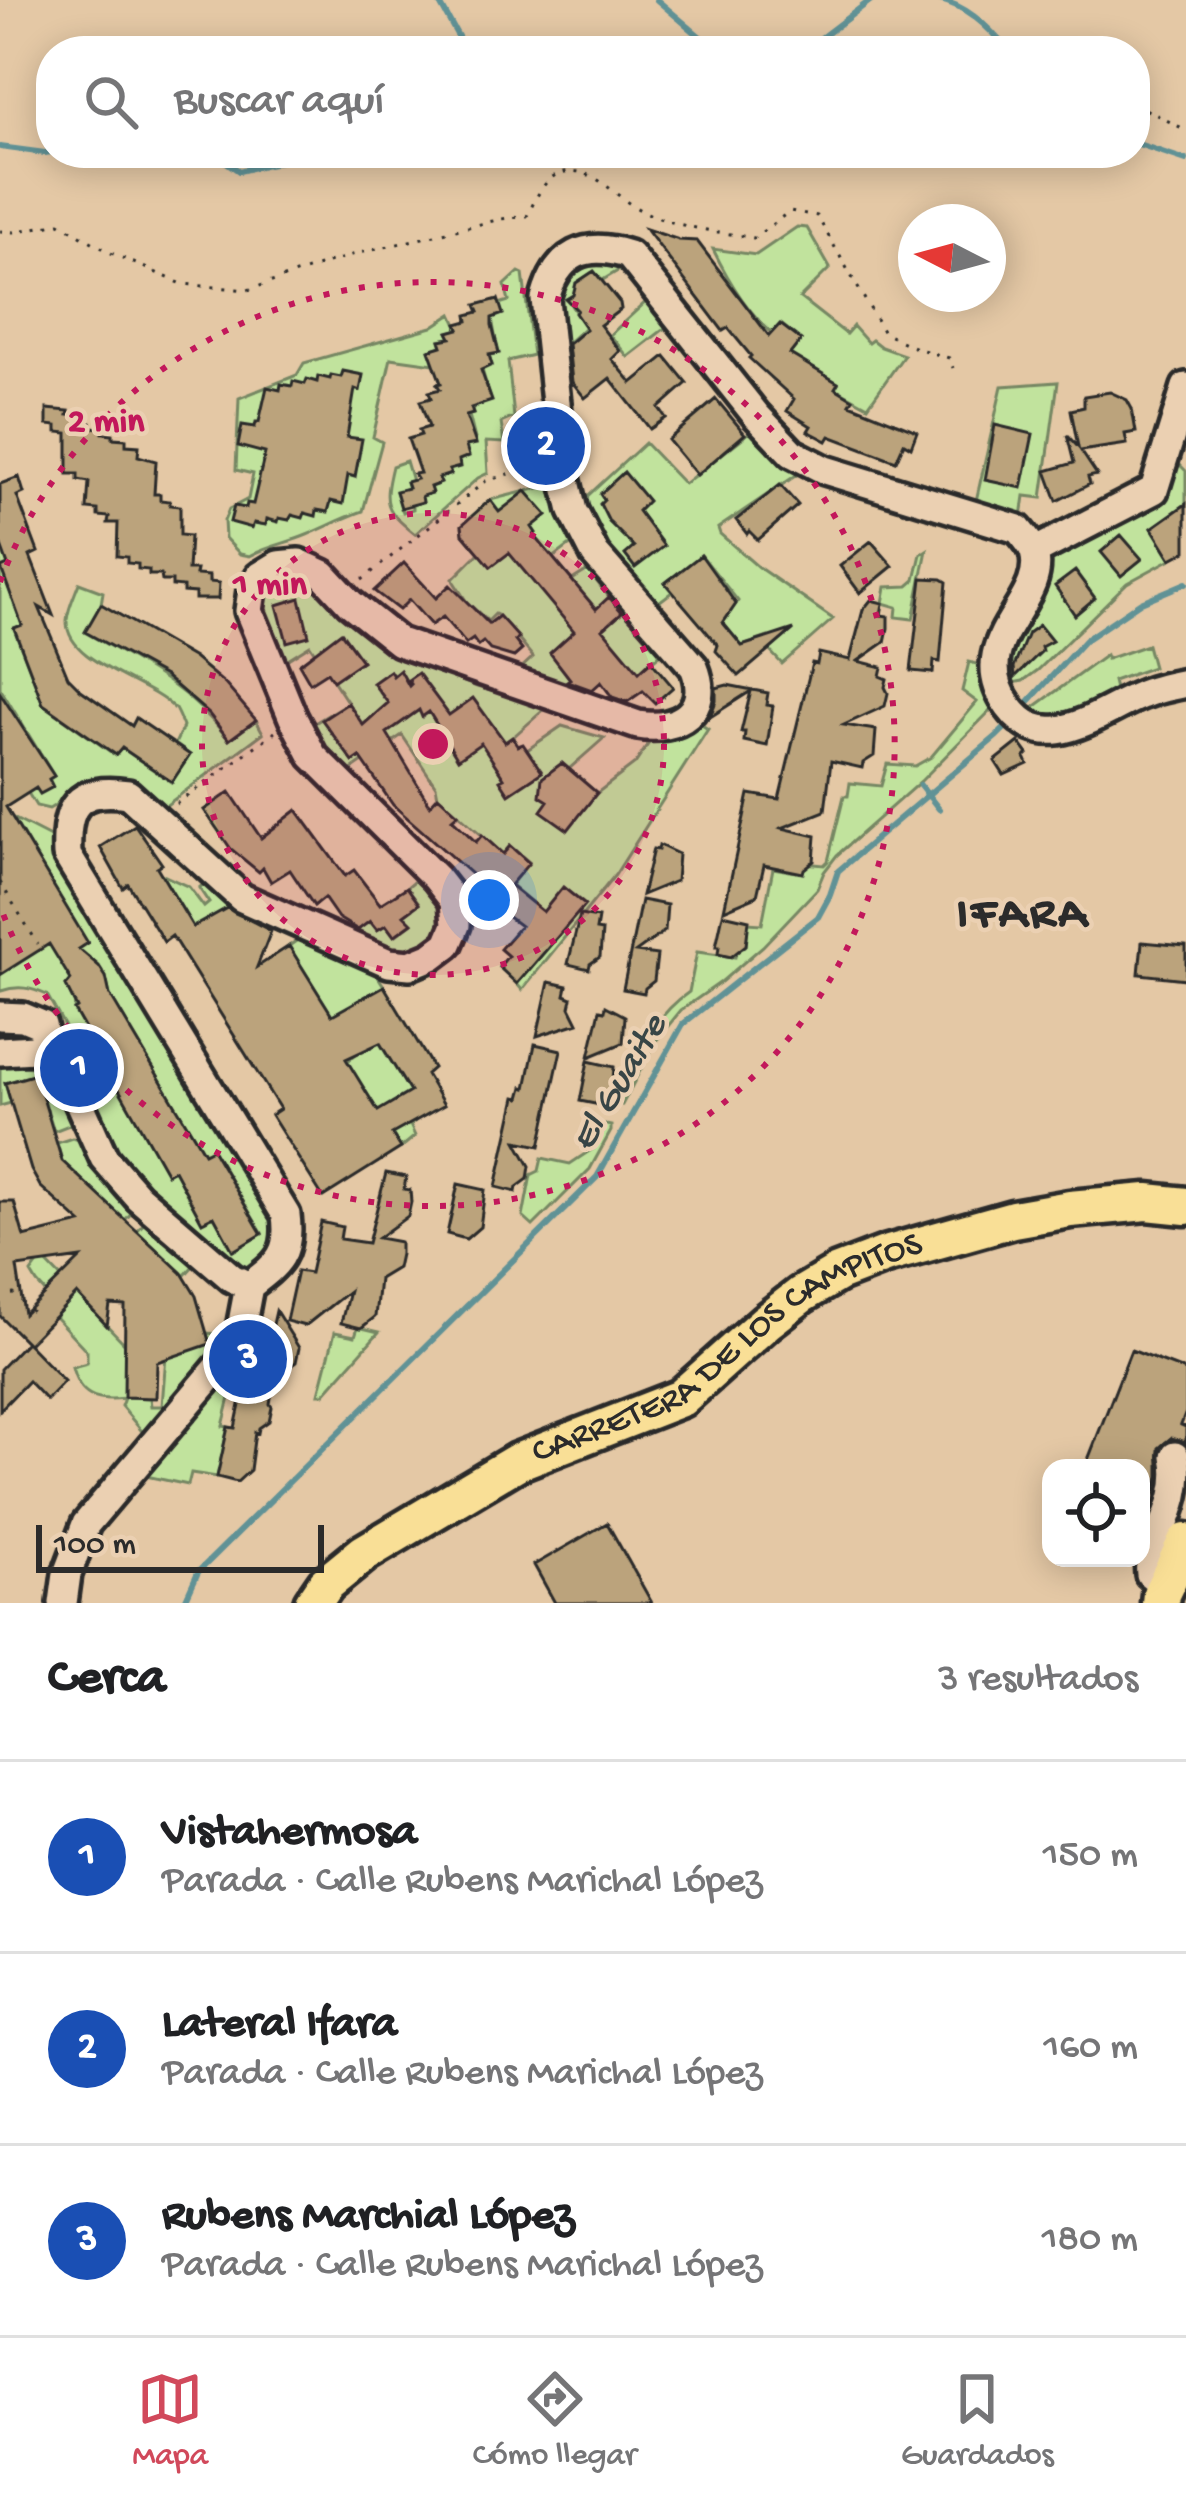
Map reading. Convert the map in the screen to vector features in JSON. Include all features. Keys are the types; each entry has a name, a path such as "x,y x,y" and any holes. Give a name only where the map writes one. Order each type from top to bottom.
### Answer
{"main road":[{"name":"CARRETERA DE LOS CAMPITOS","path":"314,1603 326,1584 364,1553 517,1462 681,1398 766,1322 838,1273 1013,1219 1147,1202 1186,1206"},
{"path":"1162,1594 1186,1542"}],"street":[{"path":"63,1603 67,1574 86,1524 238,1344 250,1286 271,1270 289,1237 286,1215 67,855 66,826 73,808 86,796 107,791 128,794 242,898 389,963 410,965 448,944 456,925 454,901 313,756 249,611 260,576 278,565 299,563 323,574 350,603 399,642 638,724 665,728 687,717 699,693 694,667 596,554 573,511 562,458 545,299 552,273 570,258 587,248 629,255 756,415 792,452 825,470 1018,529 1034,552 1033,578 997,650 994,681 1026,724 1044,731 1065,729 1146,693 1186,683"},
{"path":"1034,552 1154,490 1186,387"},
{"path":"0,1016 23,1017 42,1025 48,1052"},
{"path":"0,1051 34,1049 61,1062 104,1158 138,1197 232,1278 250,1286"},
{"path":"1162,1594 1148,1561 1178,1482 1175,1456"}],"path":[{"path":"1150,112 1186,130"},
{"path":"0,231 60,223 111,253 182,284 248,290 352,255 526,216 549,177 567,171 591,175 636,208 688,226 754,238 790,211 817,216 884,333 949,358 953,368"},
{"path":"412,540 485,481 562,458"},
{"path":"154,819 293,718"},
{"path":"0,882 38,944"},
{"path":"0,1295 14,1294 33,1312"}],"green space":[{"path":"797,227 807,228 830,268 800,298 846,334 853,326 868,343 872,340 904,355 868,406 835,388 838,383 814,369 795,398 771,378 801,340 781,324 772,333 763,324 738,294 713,249 756,255"},
{"path":"592,262 621,269 601,281 591,273 576,283 579,292 569,302 585,327 559,351 557,298 567,279"},
{"path":"519,272 523,274 533,355 508,361 514,417 501,423 504,443 486,442 488,473 415,534 388,505 392,466 406,461 412,481 396,492 403,512 431,493 430,487 440,483 439,478 451,474 449,470 466,446 476,443 469,415 473,414 471,407 491,400 482,370 492,365 489,355 498,353 492,318 502,314 499,304 509,301 505,285"},
{"path":"648,300 668,326 628,357 610,335"},
{"path":"452,314 459,329 449,332 451,338 440,340 442,346 430,350 434,364 391,358 373,437 382,442 363,511 250,556 240,554 225,538 224,521 229,509 248,499 253,474 236,470 239,398 297,375 304,363 432,327"},
{"path":"1058,382 1042,498 1025,496 1022,517 976,501 1002,386"},
{"path":"750,432 798,474 718,528 720,534 833,619 782,664 769,650 775,645 768,637 742,646 723,623 738,601 702,556 665,583 672,592 655,605 615,564 580,503 645,443 684,484"},
{"path":"1178,463 1186,471 1186,504 1152,528 1171,559 1127,583 1038,670 1013,683 1008,657 1049,558 1069,541 1157,502"},
{"path":"551,485 573,543 553,558 572,580 588,570 662,653 639,672 581,669 558,689 516,673 533,657 499,616 488,621 454,582 479,553 463,534 462,525 490,500"},
{"path":"0,543 8,565 2,569 22,625 14,628 43,704 115,755 122,748 171,782 190,755 175,744 183,727 175,709 93,660 70,635 67,620 79,583 103,592 86,633 181,691 229,740 256,720 263,733 164,807 125,782 104,778 81,784 49,809 36,806 28,793 54,776 0,688"},
{"path":"927,550 913,619 896,617 897,607 883,603 886,587 908,586 915,580 921,554"},
{"path":"273,578 308,582 385,651 477,687 548,706 513,737 518,746 527,750 562,726 604,738 569,769 597,793 635,764 653,737 692,719 708,729 615,875 522,990 517,984 584,904 563,887 543,912 511,885 529,862 510,846 503,854 438,796 402,735 347,773 308,727 348,703 310,645 283,662 263,616 264,585"},
{"path":"1147,645 1153,667 1113,681 1116,694 1058,720 1026,713 1106,655 1107,659"},
{"path":"969,662 981,665 985,691 994,707 921,781 837,855 817,889 763,946 681,1010 655,1042 622,1105 614,1103 653,1028 689,992 697,952 735,957 737,947 746,945 748,923 762,924 773,868 802,873 805,863 824,865 850,783 881,786 887,764 915,766 931,757 977,702 962,691"},
{"path":"13,818 52,838 61,865 273,1220 277,1246 257,1266 240,1271 216,1257 122,1156 47,995 25,988 1,991 0,872 60,959 87,943","holes":["94,962 106,977 110,996 204,1153 212,1149 262,1233 233,1251 214,1216 202,1221 174,1170 167,1173 74,1010 66,986 82,968"]},
{"path":"161,874 189,887 204,907 209,903 199,888 206,882 234,905 195,930"},
{"path":"418,878 440,906 436,940 403,950 353,933 370,921 377,930 386,925 395,936 411,924 404,915 419,903 407,887"},
{"path":"299,939 377,975 384,986 355,1003 410,1092 401,1097 414,1122 410,1125 415,1136 401,1148 347,1062 356,1054 289,946"},
{"path":"0,1064 35,1067 52,1074 77,1122 54,1131 36,1074 5,1083 11,1103 0,1106"},
{"path":"601,1124 611,1126 611,1131 590,1169 533,1226 523,1217 531,1175 539,1171 542,1158 570,1164 594,1148"},
{"path":"80,1140 107,1182 135,1209 125,1220 62,1161 57,1143"},
{"path":"145,1222 194,1265 184,1276 137,1231"},
{"path":"42,1258 125,1344 125,1397 150,1398 151,1406 162,1406 166,1355 210,1344 207,1333 224,1339 145,1435 121,1406 124,1398 97,1397 79,1384 72,1367 87,1363 87,1351 55,1317 61,1309 31,1273"},
{"path":"358,1327 379,1332 319,1394 335,1332 355,1336"},
{"path":"232,1376 240,1378 233,1386 223,1426 228,1427 217,1477 191,1473 188,1485 146,1476"}],"building":[{"path":"646,229 697,241 769,336 780,324 801,340 790,354 838,383 835,388 853,399 850,404 917,431 911,447 904,443 896,461 808,431 811,426 787,411 794,399 749,358 728,328 723,331"},
{"path":"594,271 620,303 621,309 600,325 620,351 612,359 632,383 665,356 687,383 659,408 666,418 650,429 610,378 585,398 572,382 568,344 586,329 566,299 573,295 576,283"},
{"path":"498,299 503,314 492,318 492,325 499,353 489,355 492,365 481,370 492,401 471,408 473,414 466,416 476,444 466,446 469,456 459,460 460,467 449,470 451,474 439,478 441,483 430,487 432,493 422,496 423,502 401,508 396,491 408,488 406,482 420,473 408,439 429,427 420,401 440,389 429,350 451,338 448,332 468,321 467,315 479,312 476,305"},
{"path":"343,371 363,375 360,391 355,389 347,437 362,439 355,477 348,475 343,504 331,501 328,512 317,510 316,516 305,513 303,518 292,515 278,522 267,519 266,525 254,523 252,528 230,522 234,506 253,504 265,453 238,446 242,425 255,427 259,422 267,387 280,390 281,384 317,382 318,376 341,377"},
{"path":"1110,392 1127,400 1136,432 1125,434 1127,444 1081,451 1097,475 1088,477 1090,484 1057,501 1046,471 1074,463 1067,435 1078,447 1071,410 1084,407 1084,396"},
{"path":"716,399 745,434 697,475 668,440"},
{"path":"47,409 81,416 81,422 103,428 113,438 126,439 126,445 139,446 138,456 156,461 154,494 180,506 180,535 190,536 188,570 219,583 218,599 195,599 195,593 183,592 172,581 162,581 161,575 149,575 149,570 117,556 118,523 108,523 109,517 87,509 89,482 68,474 68,433 47,425"},
{"path":"995,425 1033,434 1022,488 985,480"},
{"path":"624,472 648,501 638,511 664,546 635,568 625,555 634,547 609,522 600,504 604,500 600,494"},
{"path":"19,477 24,493 17,496 38,552 30,556 53,615 39,607 68,677 132,726 136,718 190,755 172,782 122,748 116,755 43,704 14,628 22,625 1,568 8,565 0,543 0,484"},
{"path":"780,485 798,505 758,540 736,520"},
{"path":"526,491 547,515 532,527 534,535 596,609 609,597 622,612 603,629 639,672 651,661 673,687 655,703 643,691 627,702 612,697 601,682 592,690 567,681 570,679 550,653 574,631 509,553 491,567 463,534 462,525 490,500 499,512"},
{"path":"1186,504 1186,551 1171,559 1152,528"},
{"path":"1121,535 1142,559 1121,576 1101,552"},
{"path":"871,541 893,566 860,593 840,566"},
{"path":"701,555 736,604 723,623 742,646 794,629 739,676 665,583"},
{"path":"404,563 436,598 450,585 489,624 499,616 519,638 515,641 522,650 514,657 490,650 483,642 478,646 473,639 466,644 443,617 431,625 409,600 399,610 374,591"},
{"path":"1075,571 1095,598 1075,615 1055,586"},
{"path":"922,578 947,582 940,662 934,661 933,673 911,671"},
{"path":"300,598 309,636 287,642 277,605"},
{"path":"871,600 883,603 881,615 888,616 888,628 885,642 858,661 882,667 880,676 887,679 888,693 885,706 844,725 876,730 874,756 862,768 831,761 825,811 782,828 816,836 814,861 803,873 764,865 757,896 724,910 749,794 779,799 812,663 817,664 819,653 850,660 863,610"},
{"path":"101,604 194,658 256,720 229,740 209,714 165,676 85,632"},
{"path":"1039,625 1052,641 1015,677 1014,667 1028,633"},
{"path":"341,632 362,661 333,681 327,672 310,683 299,664"},
{"path":"400,670 409,686 408,680 418,673 449,715 473,698 505,742 512,737 518,746 523,744 542,772 509,794 481,743 458,759 429,712 422,717 419,710 387,733 430,805 438,796 458,814 452,819 476,842 482,835 503,854 510,846 529,863 510,885 543,912 563,887 585,905 517,984 499,967 508,956 500,949 520,926 474,891 481,883 393,805 360,757 353,762 322,720 348,703 363,725 388,703 373,683"},
{"path":"727,685 768,693 766,705 773,706 767,746 744,741 745,732 741,732 751,691 710,717 716,688"},
{"path":"0,693 54,776 49,779 53,787 40,794 36,788 6,807 88,943 79,949 99,966 110,995 204,1153 212,1149 262,1234 233,1251 214,1216 202,1222 174,1170 167,1174 74,1010 66,986 71,980 49,944 0,975"},
{"path":"1019,742 1028,754 1028,764 1004,775 995,761"},
{"path":"562,763 597,793 568,830 541,811 548,801 540,796 542,778"},
{"path":"230,792 261,838 297,810 345,876 354,870 380,904 407,887 419,904 404,915 412,923 394,936 386,925 377,930 370,921 358,930 338,918 324,898 314,906 290,870 271,882 263,868 259,872 231,849 204,810"},
{"path":"135,825 162,864 157,867 193,927 227,908 271,931 257,967 289,946 332,1015 384,986 433,1068 426,1074 444,1105 392,1134 401,1148 323,1197 271,1115 280,1109 172,936 164,942 128,884 123,888 100,847","holes":["380,1043 410,1092 378,1111 346,1059"]},
{"path":"659,845 678,854 676,881 642,895 653,849 658,850"},
{"path":"641,900 667,905 665,931 636,952 657,955 654,981 644,993 623,989"},
{"path":"723,914 749,920 746,945 731,957 718,954 716,946"},
{"path":"580,915 598,918 596,930 602,931 600,957 589,969 568,964"},
{"path":"1142,942 1186,946 1186,979 1139,974"},
{"path":"549,982 567,986 565,995 572,998 570,1007 578,1023 537,1036"},
{"path":"606,1006 625,1016 623,1043 589,1057 600,1010 605,1011"},
{"path":"535,1044 561,1050 540,1146 516,1141 530,1166 528,1179 516,1192 496,1187 516,1097 526,1088"},
{"path":"588,1061 614,1067 612,1093 600,1105 580,1101"},
{"path":"36,1074 62,1161 182,1273 196,1296 210,1344 157,1362 156,1398 124,1397 125,1306 110,1305 107,1326 77,1294 28,1344 0,1316 0,1202 14,1202 24,1237 81,1223 40,1186 31,1170 5,1083","holes":["81,1258 24,1314 17,1267"]},
{"path":"386,1173 406,1177 404,1189 410,1190 411,1202 408,1216 378,1238 400,1242 400,1254 397,1268 379,1279 375,1317 361,1328 341,1323 349,1291 305,1326 286,1321 297,1271 310,1273 321,1222 342,1227 340,1239 368,1243"},
{"path":"458,1184 485,1190 480,1227 466,1239 447,1234"},
{"path":"276,1311 299,1348 296,1362 282,1373 263,1369"},
{"path":"26,1342 64,1381 46,1400 28,1381 0,1410 0,1369"},
{"path":"1131,1350 1186,1371 1186,1412 1181,1425 1186,1427 1186,1442 1171,1438 1159,1448 1155,1492 1150,1490 1150,1459 1088,1459"},
{"path":"246,1377 273,1384 272,1407 269,1421 255,1432 250,1470 237,1482 217,1477 228,1427 235,1428"},
{"path":"607,1523 652,1603 555,1603 534,1565"}],"waterway":[{"path":"438,0 458,36"},
{"path":"657,0 699,36"},
{"path":"824,36 871,0"},
{"path":"940,0 960,7 996,36"},
{"path":"0,147 36,152"},
{"path":"1150,148 1186,160"},
{"path":"235,168 252,168"},
{"name":"El Guaite","path":"1022,709 1085,640 1141,602 1186,583"},
{"name":"El Guaite","path":"184,1603 198,1572 597,1177 683,1024 818,917 838,871 1010,723"},
{"name":"El Guaite","path":"920,785 939,809"}],"place":[{"name":"Lateral Ifara","path":"546,446"},
{"name":"Vistahermosa","path":"79,1068"},
{"name":"Rubens Marchial López","path":"248,1359"}],"district":[{"name":"IFARA","path":"1023,916"}]}
